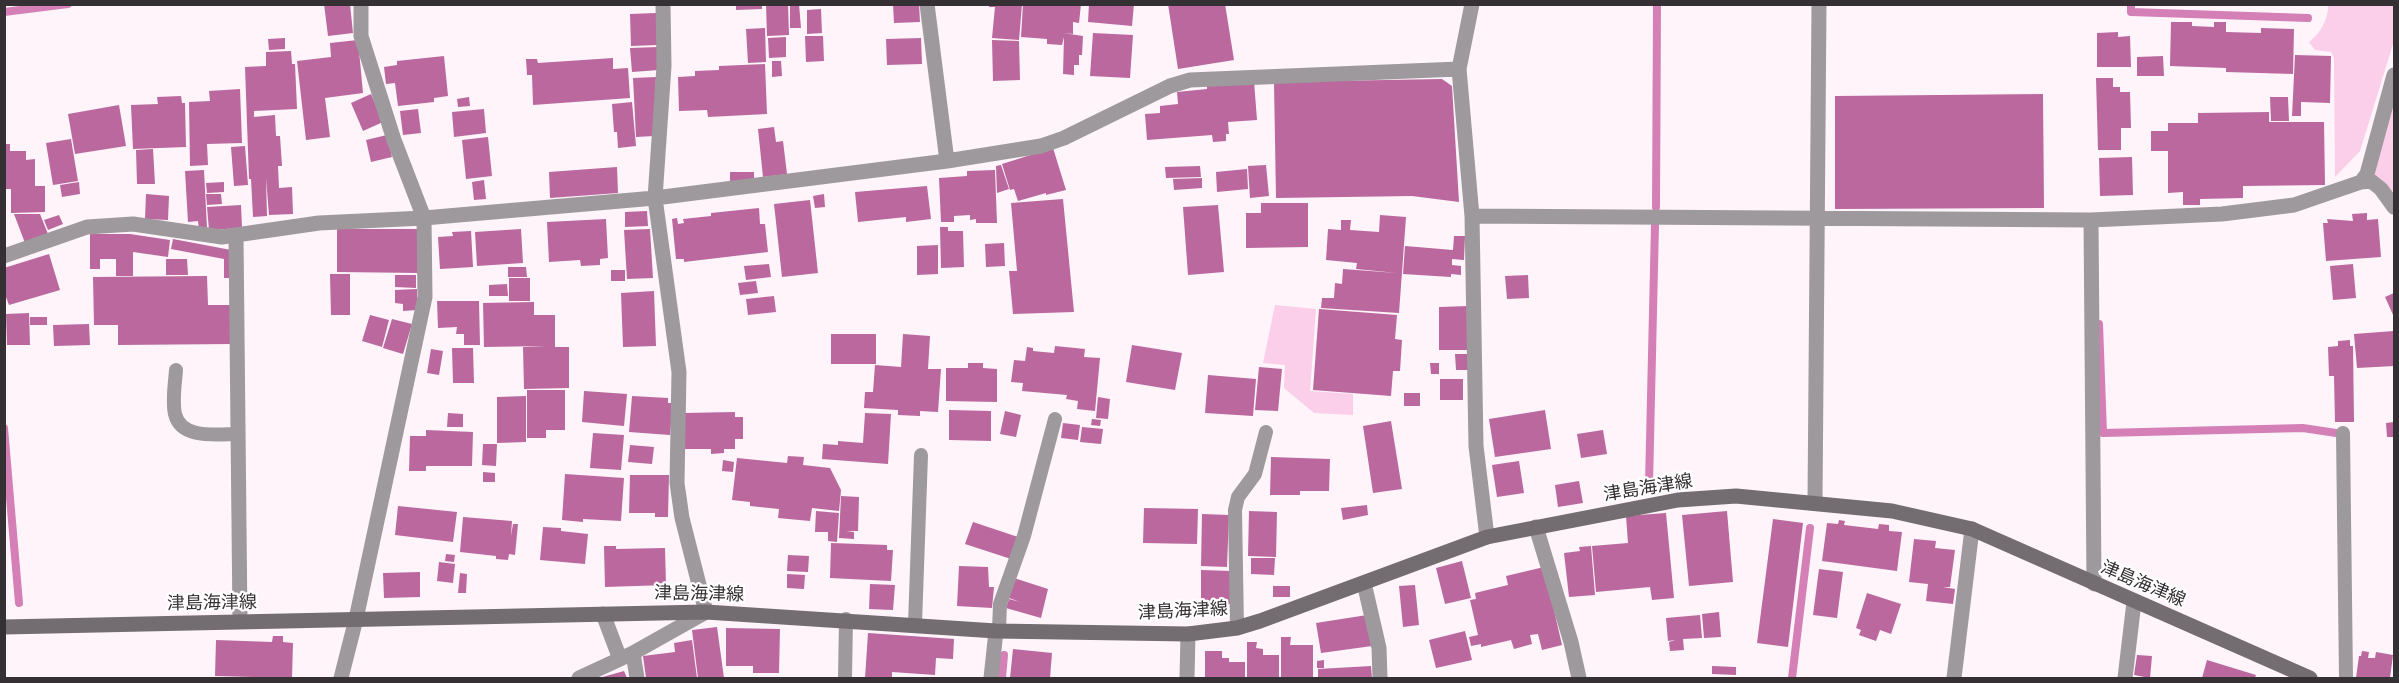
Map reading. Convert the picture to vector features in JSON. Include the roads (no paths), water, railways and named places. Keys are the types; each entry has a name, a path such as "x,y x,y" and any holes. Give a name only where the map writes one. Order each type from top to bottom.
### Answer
{"main road":[{"name":"津島海津線","path":"4,627 706,612 998,631 1188,634 1237,628 1487,537 1678,500 1736,496 1892,511 1972,529 2310,678"}],"street":[{"path":"341,678 356,619 424,297 424,218 394,140 362,36 361,4"},
{"path":"579,678 626,656 706,612 682,518 677,483 679,372 655,198 664,66 663,4"},
{"path":"927,4 947,161"},
{"path":"1472,4 1459,69 1472,216 1476,446 1487,537"},
{"path":"1815,502 1819,4"},
{"path":"4,256 87,226 133,224 222,237 236,236 320,223 424,218 655,198 947,161 1041,146 1064,138 1170,86 1190,80 1459,69"},
{"path":"2361,182 2367,174 2394,75"},
{"path":"1472,216 2091,220 2222,214 2294,206 2361,182 2371,181 2381,189 2394,207"},
{"path":"2091,220 2094,584"},
{"path":"236,236 240,621"},
{"path":"1536,527 1571,642 1579,678"},
{"path":"1954,678 1972,529"},
{"path":"1365,583 1378,648 1380,678"},
{"path":"2125,678 2134,602"},
{"path":"603,614 637,678"},
{"path":"991,678 998,631"},
{"path":"1187,678 1188,634"}],"lane":[{"path":"176,370 175,414 182,427 194,433 238,434"},
{"path":"998,631 1000,603 1024,536 1055,419"},
{"path":"1237,628 1235,510 1238,497 1255,474 1266,432"},
{"path":"2343,432 2346,678"},
{"path":"915,624 921,455"},
{"path":"845,678 846,620"}],"waterway":[{"path":"4,12 68,4"},
{"path":"1656,207 1657,4"},
{"path":"2131,4 2131,12 2308,18"},
{"path":"1649,484 1655,225"},
{"path":"2099,324 2103,433 2303,428 2336,433"},
{"path":"4,428 19,603"},
{"path":"1792,678 1810,528"},
{"path":"1002,678 1004,655"}]}
